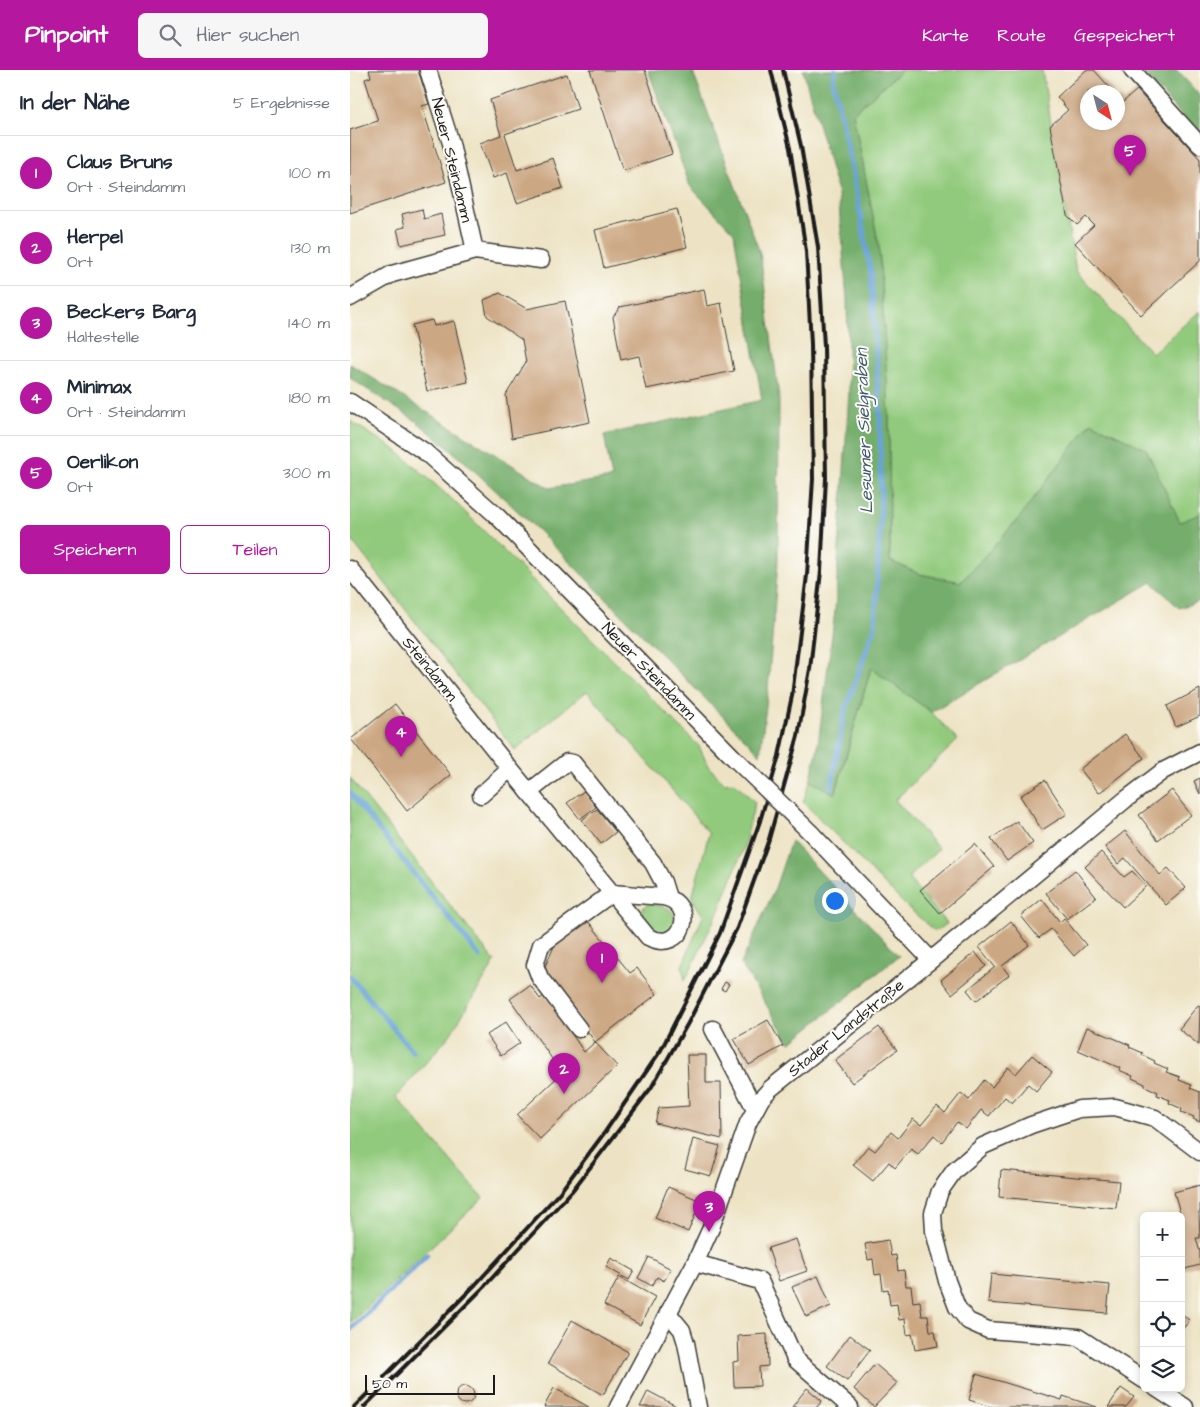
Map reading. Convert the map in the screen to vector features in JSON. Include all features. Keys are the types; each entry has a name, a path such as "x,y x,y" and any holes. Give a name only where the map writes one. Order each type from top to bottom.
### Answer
{"street":[{"name":"Neuer Steindamm","path":"428,70 451,143 475,251"},
{"path":"1132,70 1200,145"},
{"path":"350,298 392,274 475,251 541,260"},
{"name":"Neuer Steindamm","path":"350,402 425,452 497,516 735,759 811,833 931,960"},
{"name":"Steindamm","path":"350,569 648,937 658,941 670,940 677,935 684,923 682,909 668,898"},
{"name":"Stader Landstraße","path":"618,1407 695,1263 711,1228 748,1123 762,1098 770,1089 931,960 1132,794 1163,770 1200,752"},
{"path":"529,792 567,762 573,763 653,862 664,882 668,898 612,893 541,945 535,966 540,978 579,1029"},
{"path":"481,795 510,768"},
{"path":"713,1029 756,1109"},
{"path":"1140,1377 1078,1337 988,1330 968,1321 957,1306 947,1281 934,1231 933,1213 940,1191 954,1170 983,1146 1031,1125 1079,1108 1115,1107 1155,1118 1200,1152"},
{"path":"695,1263 760,1281 795,1359 850,1407"},
{"path":"668,1313 682,1330 698,1407"},
{"path":"1162,1392 1184,1407"}],"green space":[{"path":"648,70 692,70 760,253 779,397 778,562 768,690 760,754 539,531 465,462 416,421 350,378 350,364 549,488 612,478 604,435 762,400 734,233 690,186"},
{"path":"803,70 902,70 853,113 879,247 889,415 890,561 919,574 961,582 1019,518 1091,422 1146,449 1180,522 1200,514 1200,601 1179,608 1152,582 931,712 871,668 835,794 810,781 817,752 835,611 849,392 847,299 838,194"},
{"path":"902,70 1042,70 1076,271 1152,353 1200,311 1200,514 1180,523 1146,449 1019,518 961,582 919,574 890,561 889,415 879,247 853,113"},
{"path":"1140,70 1177,70 1200,96 1200,135"},
{"path":"350,421 396,450 455,502 699,746 708,766 724,783 734,782 755,802 743,850 719,910 685,981 682,966 703,916 692,898 709,833 587,691 515,750 350,538"},
{"path":"871,668 931,712 958,740 895,800 939,849 908,878 947,924 935,931 906,906 803,802 810,781 836,793"},
{"path":"350,778 495,962 450,1035 396,1097 483,1198 350,1323"},
{"path":"791,841 899,956 790,1043 741,964 775,888"},
{"path":"650,904 671,910 675,922 671,929 666,932 660,932 649,926 642,915 642,909"}],"building":[{"path":"369,70 418,70 429,104 422,106 446,182 350,213 350,130 378,121 365,79 371,77"},
{"path":"590,70 645,70 672,154 623,171"},
{"path":"1086,70 1094,70 1108,85 1080,85 1080,130 1125,130 1125,100 1137,90 1200,159 1200,261 1141,315 1075,243 1094,225 1086,217 1077,225 1067,215 1050,126 1068,110 1057,97"},
{"path":"567,74 578,109 505,134 517,170 553,158 563,188 517,203 507,173 493,178 480,143 501,135 490,100"},
{"path":"422,209 424,219 441,214 445,235 401,245 397,229 405,227 402,214"},
{"path":"677,209 687,247 604,268 595,230"},
{"path":"704,289 707,306 721,303 734,371 646,389 639,356 621,360 613,317 620,307"},
{"path":"500,293 527,309 565,301 590,422 512,438 506,395 526,362 522,340 487,316 484,300"},
{"path":"432,320 434,326 454,321 468,382 427,391 412,325"},
{"path":"1200,689 1200,716 1176,727 1167,706"},
{"path":"395,704 451,775 407,811 351,739"},
{"path":"1125,734 1144,758 1099,793 1080,769"},
{"path":"1200,778 1200,794 1194,781"},
{"path":"1045,780 1067,814 1042,830 1020,796"},
{"path":"1172,790 1191,815 1158,840 1139,815"},
{"path":"584,791 596,807 580,819 567,803"},
{"path":"597,809 616,832 601,844 582,820"},
{"path":"1017,821 1033,843 1007,861 991,839"},
{"path":"1125,831 1160,875 1168,868 1186,888 1166,905 1125,858 1118,864 1105,847"},
{"path":"975,844 994,867 940,913 920,890"},
{"path":"1101,852 1124,877 1132,871 1146,886 1123,907 1085,867"},
{"path":"1075,870 1096,897 1067,919 1046,893"},
{"path":"1042,899 1060,922 1064,918 1086,945 1074,956 1051,929 1039,938 1021,916"},
{"path":"587,920 630,973 637,968 657,994 595,1042 544,969 556,942"},
{"path":"1011,921 1029,945 1002,966 1009,975 976,1001 967,990 995,967 979,947"},
{"path":"975,952 986,966 952,994 941,980"},
{"path":"725,982 729,984 725,991 721,989"},
{"path":"530,985 540,999 545,995 584,1052 595,1042 617,1066 540,1139 517,1115 562,1073 510,999"},
{"path":"1198,1005 1200,1006 1199,1045 1179,1029"},
{"path":"768,1020 783,1046 749,1065 734,1039"},
{"path":"506,1022 520,1043 501,1056 487,1035"},
{"path":"879,1027 897,1050 852,1083 835,1060"},
{"path":"1087,1027 1130,1045 1129,1047 1155,1061 1154,1063 1168,1069 1166,1072 1180,1077 1179,1080 1192,1085 1190,1088 1200,1092 1200,1122 1193,1119 1194,1117 1181,1112 1182,1109 1169,1103 1170,1100 1157,1095 1158,1092 1132,1078 1133,1076 1119,1070 1120,1068 1078,1050"},
{"path":"687,1055 706,1055 706,1083 721,1083 722,1139 655,1123 659,1108 689,1106"},
{"path":"1032,1055 1052,1072 1036,1091 1028,1084 1012,1103 1005,1097 989,1116 981,1110 966,1129 957,1122 942,1142 934,1135 918,1154 911,1149 895,1168 889,1162 873,1181 853,1165 868,1146 875,1151 891,1132 898,1138 913,1119 921,1125 937,1106 945,1113 961,1093 969,1100 984,1080 992,1087 1008,1067 1016,1074"},
{"path":"693,1139 720,1146 711,1176 685,1169"},
{"path":"1001,1170 1119,1181 1116,1208 999,1197"},
{"path":"1200,1185 1200,1238 1196,1238 1200,1252 1200,1265 1185,1269 1185,1212 1180,1212 1174,1192"},
{"path":"668,1187 701,1201 688,1232 655,1218"},
{"path":"796,1239 807,1271 779,1281 768,1248"},
{"path":"888,1240 891,1256 896,1255 898,1271 904,1270 906,1286 911,1286 913,1302 920,1301 922,1316 928,1316 930,1331 935,1331 938,1346 915,1350 912,1334 907,1335 905,1319 899,1320 897,1304 890,1305 888,1289 883,1290 881,1274 875,1275 873,1259 868,1260 865,1244"},
{"path":"649,1257 671,1269 664,1281 657,1277 652,1286 638,1278"},
{"path":"611,1258 634,1271 629,1280 606,1267"},
{"path":"991,1274 1110,1285 1107,1313 988,1303"},
{"path":"818,1276 831,1306 806,1317 792,1287"},
{"path":"619,1277 655,1297 640,1325 604,1305"},
{"path":"1185,1317 1190,1321 1185,1326"},
{"path":"572,1320 628,1352 603,1395 548,1363"},
{"path":"767,1334 768,1366 759,1367 760,1386 734,1387 733,1362 739,1361 738,1336"},
{"path":"850,1335 870,1350 847,1381 827,1366"},
{"path":"875,1364 897,1383 874,1407 854,1389"},
{"path":"976,1374 1062,1400 1063,1396 1097,1407 992,1407 969,1400"},
{"path":"461,1386 469,1386 474,1391 472,1402 461,1404 456,1399 456,1391"},
{"path":"554,1388 589,1407 544,1407"},
{"path":"807,1388 822,1401 817,1407 792,1407"},
{"path":"1121,1388 1134,1397 1126,1407 1108,1407"},
{"path":"648,1391 678,1407 640,1407"}],"waterway":[{"name":"Lesumer Sielgraben","path":"831,788 844,714 875,626 881,502 880,412 871,274 852,168 833,80 835,70"},
{"path":"350,793 480,957"},
{"path":"350,976 413,1052"},
{"path":"350,1330 427,1255"}],"railway":[{"path":"384,1377 476,1284 560,1192 605,1132 661,1050 720,933 760,821 779,756 792,696 807,575 813,479 811,344 806,251 790,148 771,70"},
{"path":"364,1407 481,1290 572,1191 651,1088 688,1023 737,928 769,839 798,736 810,669 821,571 826,478 824,346 818,247 801,146 783,70"},
{"path":"354,1407 368,1393"}],"place":[{"name":"Oerlikon","path":"1130,176"},
{"name":"Minimax","path":"401,757"},
{"name":"Claus Bruns","path":"602,983"},
{"name":"Herpel","path":"564,1094"},
{"name":"Beckers Barg","path":"709,1232"}]}
